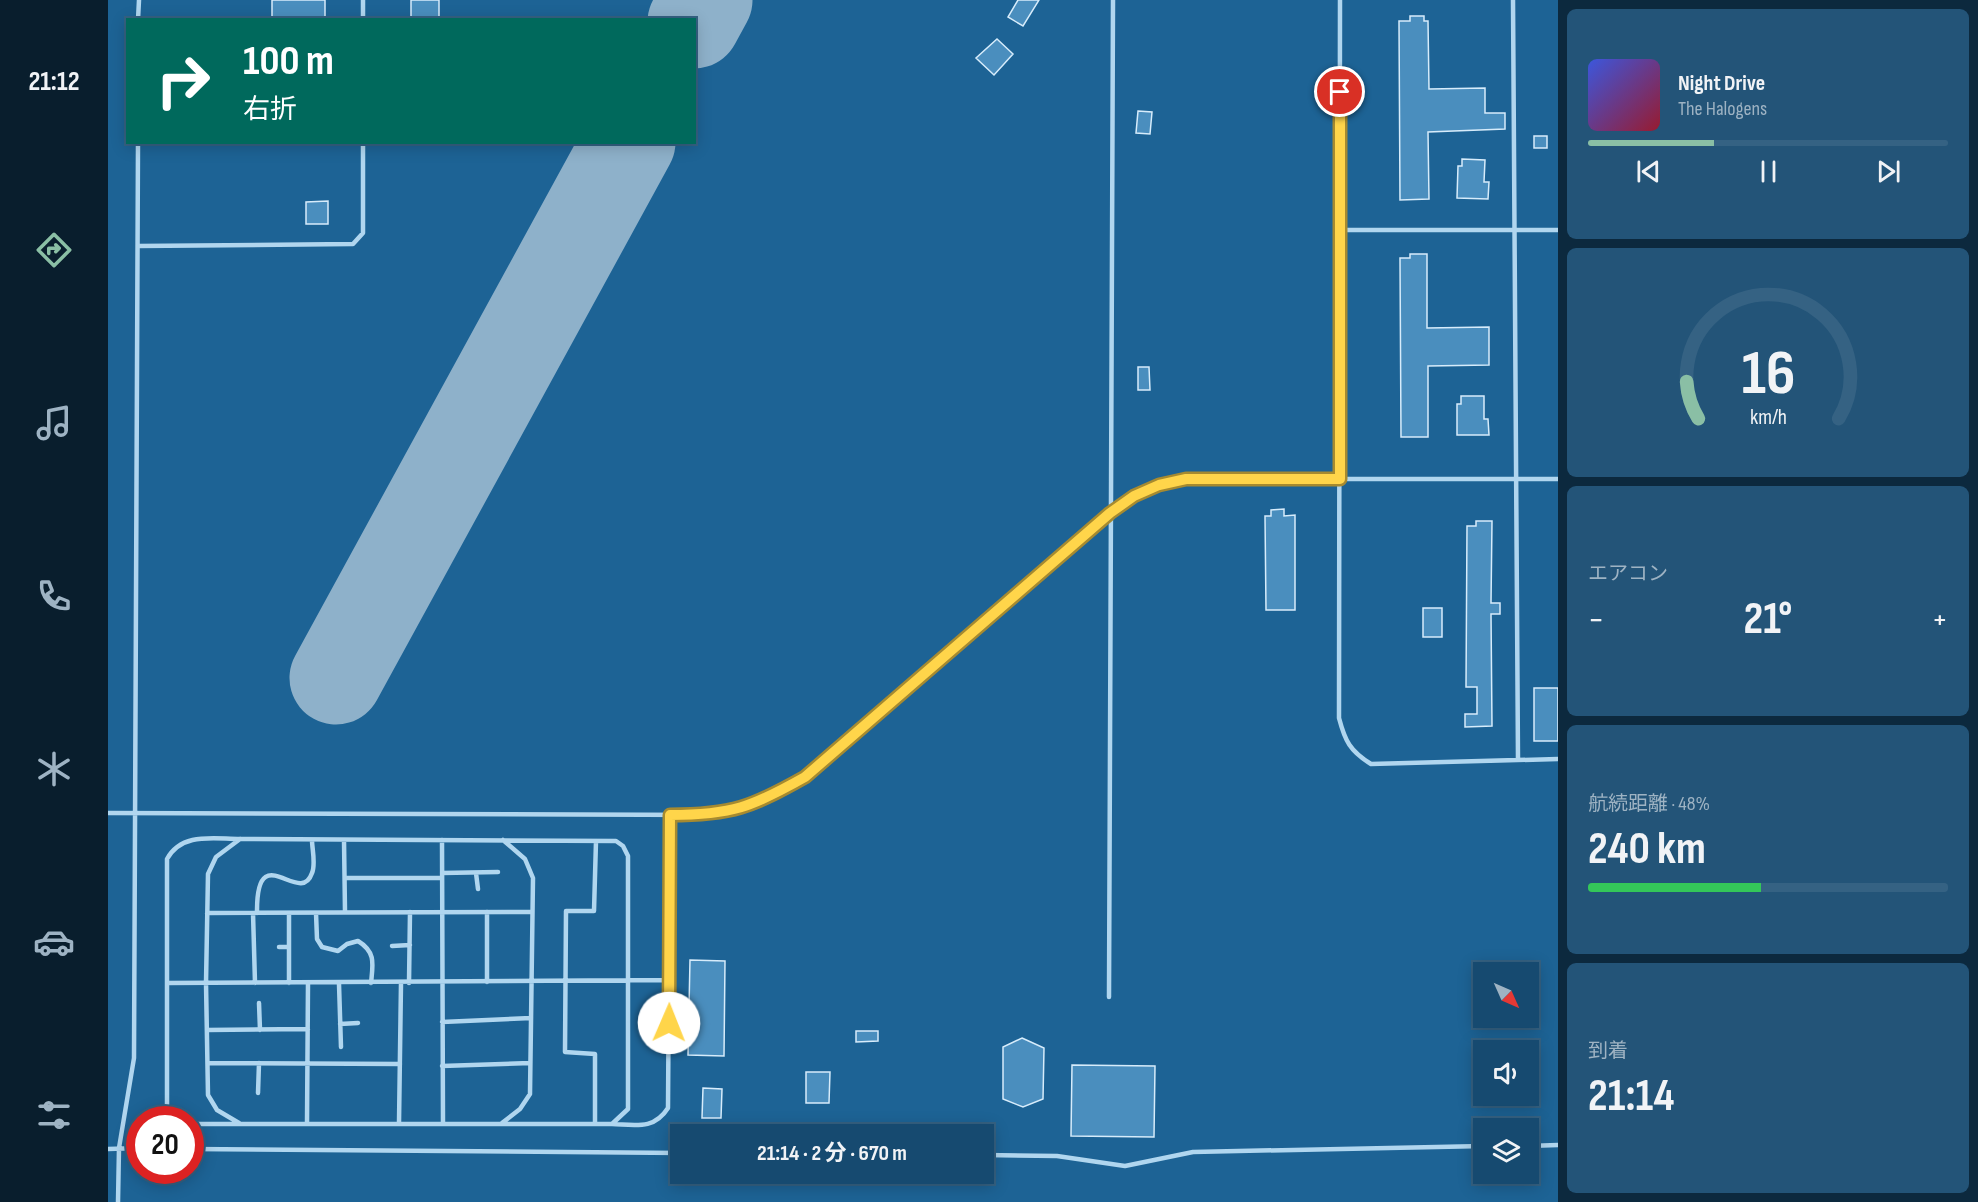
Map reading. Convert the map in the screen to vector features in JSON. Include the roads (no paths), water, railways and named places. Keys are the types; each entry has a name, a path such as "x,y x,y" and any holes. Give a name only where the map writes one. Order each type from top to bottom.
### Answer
{"lane":[{"path":"138,0 138,18"},
{"path":"363,0 363,18"},
{"path":"1109,997 1113,0"},
{"path":"1340,0 1340,718 1345,740 1354,753 1371,764 1558,759"},
{"path":"1513,0 1518,760"},
{"path":"118,1202 119,1148 134,1058 138,144"},
{"path":"138,246 353,244 363,233 363,144"},
{"path":"1340,230 1558,230"},
{"path":"108,813 711,815 732,811 755,803 805,777 1110,513 1134,496 1159,485 1186,479 1558,479"},
{"path":"204,1124 612,1124 644,1126 661,1120 668,1108 670,815"},
{"path":"167,1106 167,859 173,847 187,840 240,839 616,841 623,846 628,856 628,1109 612,1124"},
{"path":"240,839 216,857 208,874 206,984 208,1095 217,1110 240,1123"},
{"path":"255,983 255,913 257,891 261,880 269,874 280,874 290,882 298,884 308,881 313,872 312,840"},
{"path":"344,840 345,912"},
{"path":"442,840 443,1124"},
{"path":"500,1124 520,1109 530,1094 533,878 525,859 503,840"},
{"path":"595,1124 595,1054 565,1052 566,911 594,911 596,841"},
{"path":"345,878 498,872"},
{"path":"476,873 478,889"},
{"path":"316,912 317,939 322,947 338,951 347,944 358,941 369,948 373,959 371,983"},
{"path":"409,983 410,912"},
{"path":"487,912 487,982"},
{"path":"207,913 532,912"},
{"path":"289,913 289,983"},
{"path":"392,946 410,945"},
{"path":"279,947 289,947"},
{"path":"167,983 669,981"},
{"path":"307,1123 308,983"},
{"path":"399,1124 401,983"},
{"path":"339,984 341,1047"},
{"path":"260,1003 260,1030"},
{"path":"442,1022 531,1018"},
{"path":"340,1024 358,1023"},
{"path":"207,1030 308,1029"},
{"path":"208,1063 400,1064"},
{"path":"442,1066 531,1063"},
{"path":"258,1093 259,1064"},
{"path":"1539,1146 1558,1145"},
{"path":"994,1155 1057,1156 1125,1167 1192,1152 1473,1146"},
{"path":"108,1149 126,1148"},
{"path":"204,1149 670,1153"}]}
